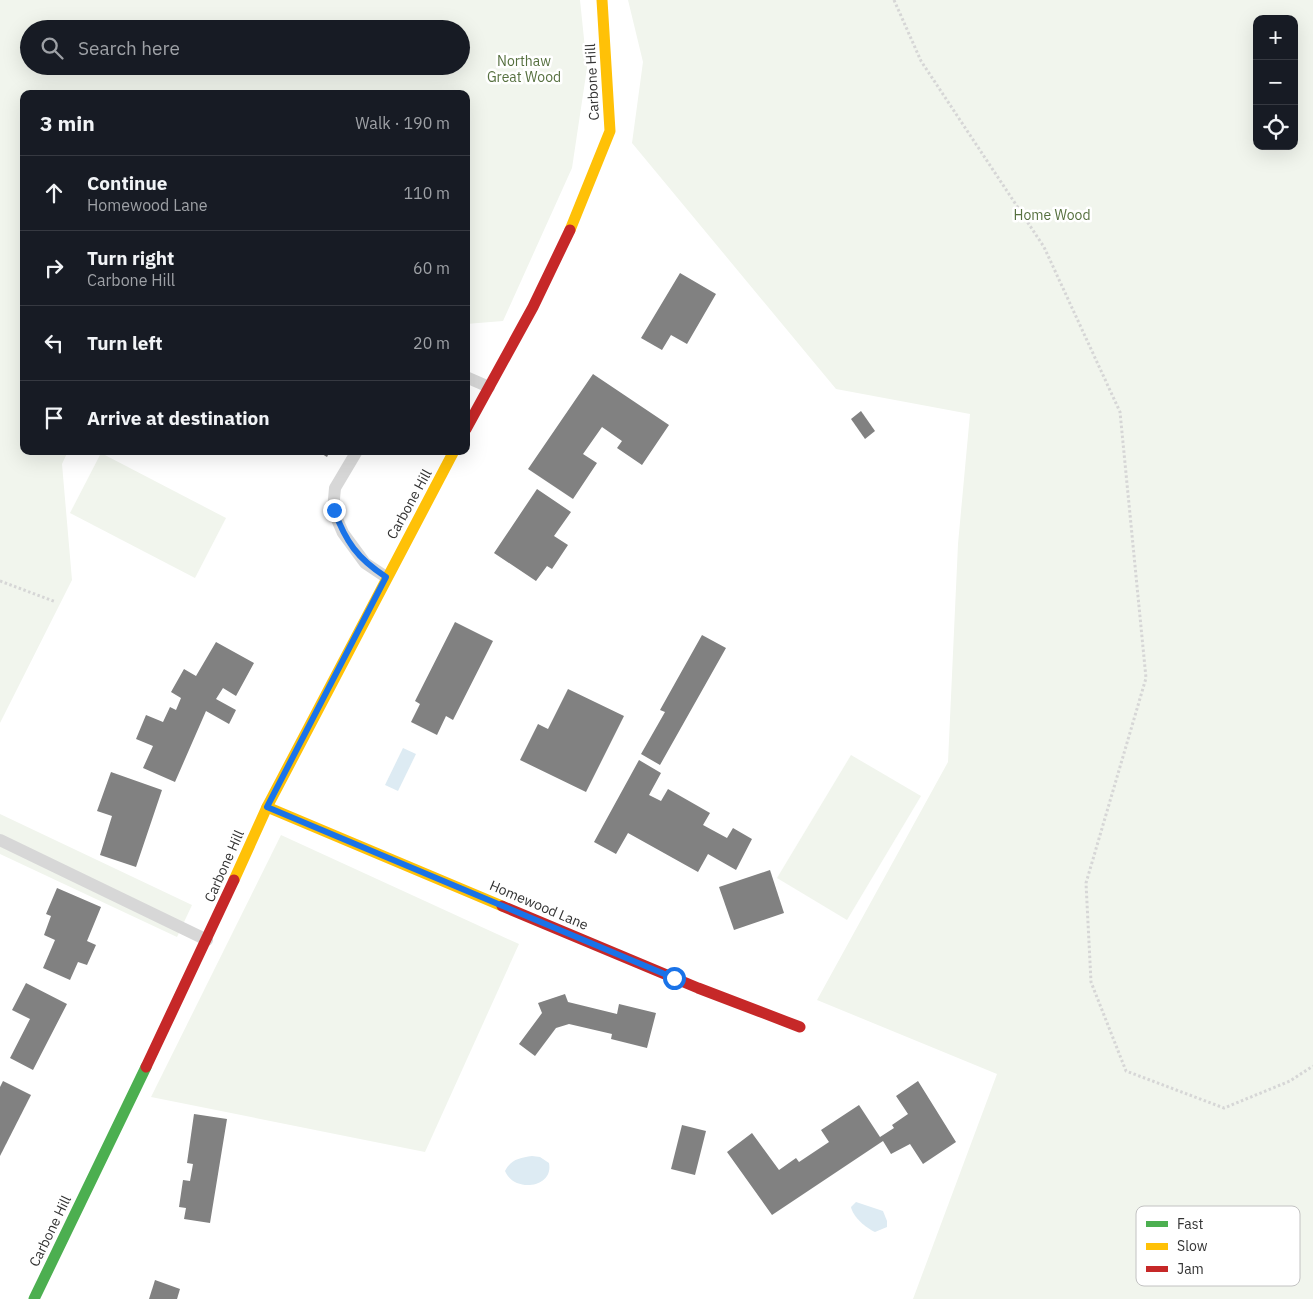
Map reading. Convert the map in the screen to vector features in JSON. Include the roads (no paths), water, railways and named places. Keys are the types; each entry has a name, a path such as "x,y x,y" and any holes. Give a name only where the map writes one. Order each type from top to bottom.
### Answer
{"street":[{"name":"Carbone Hill","path":"470,422 533,307 581,208 610,132 602,0"},
{"name":"Carbone Hill","path":"34,1299 207,940 267,807 386,577 452,455"},
{"name":"Homewood Lane","path":"267,807 698,988 800,1028"}],"lane":[{"path":"470,379 489,387"},
{"path":"355,455 335,488 334,510 343,533 365,563 386,577"},
{"path":"0,840 207,940"}],"park label":[{"name":"Northaw Great Wood","path":"524,69"},
{"name":"Home Wood","path":"1052,215"}]}
